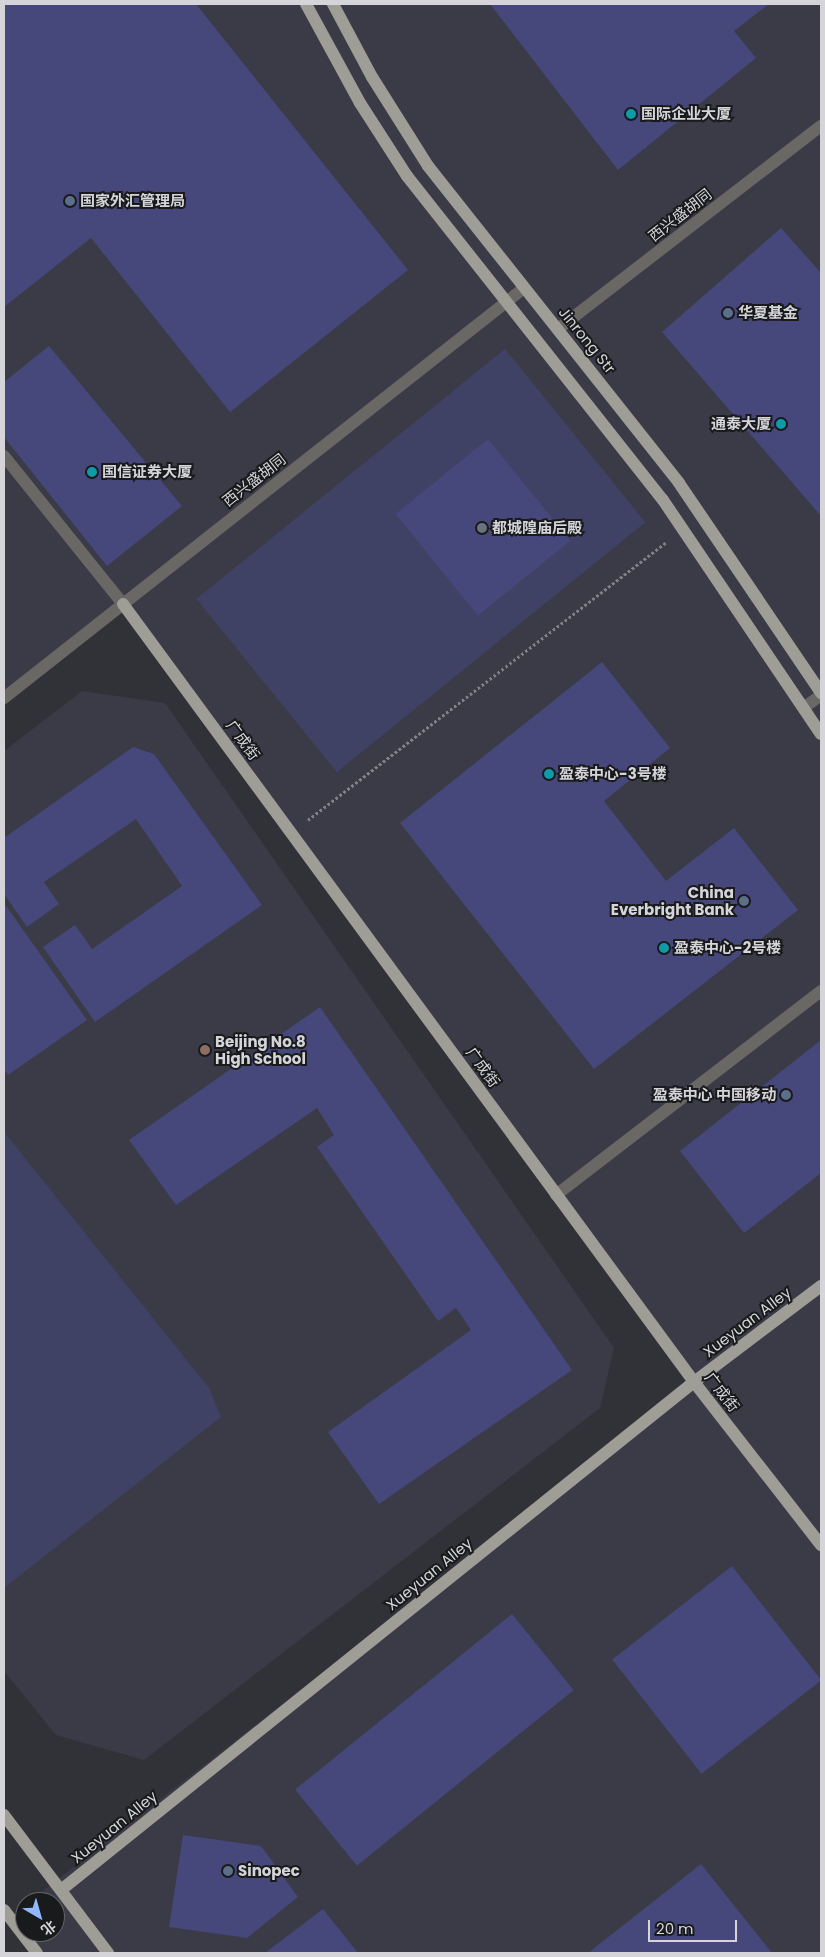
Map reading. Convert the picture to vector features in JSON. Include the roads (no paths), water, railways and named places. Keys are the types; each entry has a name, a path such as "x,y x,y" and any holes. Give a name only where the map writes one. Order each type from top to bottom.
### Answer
{"main road":[{"path":"306,4 360,103 407,176 682,530 805,707 821,734"},
{"name":"Jinrong Str","path":"333,4 372,78 428,166 679,483 821,694"},
{"name":"广成街","path":"123,604 694,1382 821,1545"},
{"name":"Xueyuan Alley","path":"61,1890 694,1382 821,1286"},
{"path":"4,1815 108,1953"},
{"path":"6,1917 37,1953"}],"street":[{"name":"西兴盛胡同","path":"558,329 821,126"},
{"name":"西兴盛胡同","path":"4,698 524,288"},
{"path":"4,456 123,604"},
{"path":"805,707 821,694"},
{"path":"556,1194 821,991"}],"place":[{"name":"国际企业大厦","path":"631,114"},
{"name":"国家外汇管理局","path":"70,201"},
{"name":"华夏基金","path":"728,313"},
{"name":"通泰大厦","path":"781,424"},
{"name":"国信证券大厦","path":"92,472"},
{"name":"都城隍庙后殿","path":"482,528"},
{"name":"盈泰中心-3号楼","path":"549,774"},
{"name":"China Everbright Bank","path":"744,901"},
{"name":"盈泰中心-2号楼","path":"664,948"},
{"name":"Beijing No.8 High School","path":"205,1050"},
{"name":"盈泰中心 中国移动","path":"786,1095"},
{"name":"Sinopec","path":"228,1871"}]}
